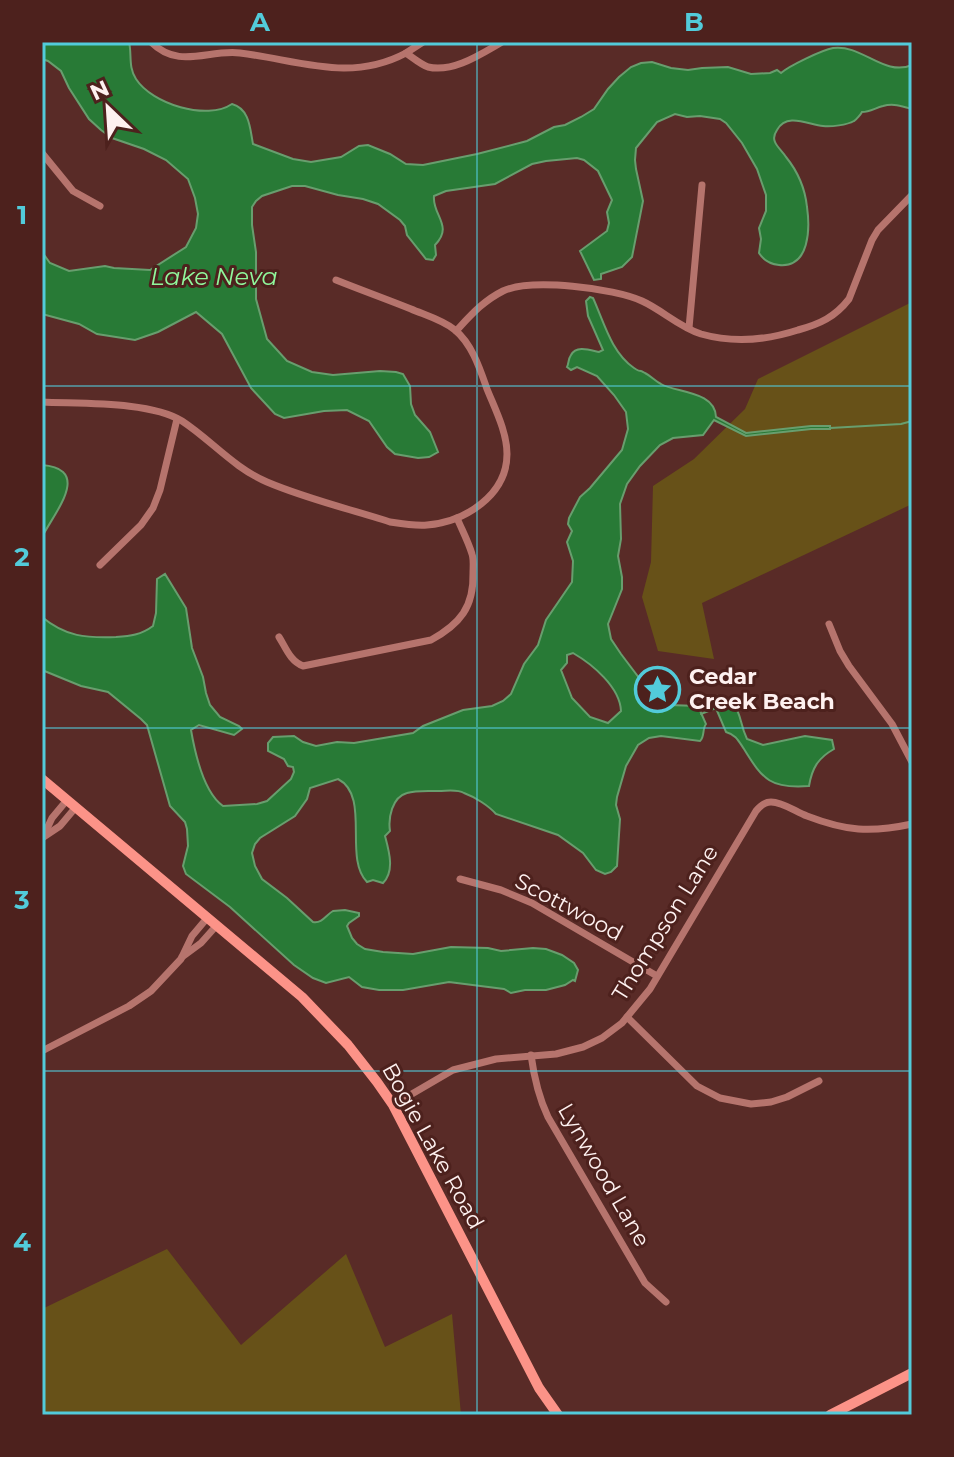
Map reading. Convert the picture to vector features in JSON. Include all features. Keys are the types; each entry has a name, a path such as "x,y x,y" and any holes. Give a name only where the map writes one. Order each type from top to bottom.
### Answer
{"main road":[{"name":"Bogie Lake Road","path":"42,779 302,997 366,1067 393,1105 539,1388 558,1415"},
{"path":"830,1415 912,1373"}],"street":[{"path":"151,42 158,49 180,57 238,53 332,69 382,63 423,42"},
{"path":"406,53 428,66 452,66 502,42"},
{"path":"42,153 73,191 100,206"},
{"path":"689,328 702,185"},
{"path":"456,331 480,305 504,291 531,286 586,287 619,293 642,301 700,333 729,339 746,340 791,333 837,313 849,299 878,230 912,195"},
{"path":"42,402 132,407 162,413 177,419 244,470 278,486 390,522 429,525 457,518 482,504 494,492 503,474 507,455 505,437 479,366 465,340 433,318 336,280"},
{"path":"100,565 141,525 153,508 177,419"},
{"path":"279,637 290,657 303,666 431,640 445,632 457,623 467,608 474,585 473,557 457,518"},
{"path":"829,624 840,651 892,724 912,762"},
{"name":"Thompson Lane","path":"393,1105 453,1070 496,1059 556,1054 602,1038 638,1005 759,807 770,802 780,804 843,828 879,830 912,824"},
{"path":"42,838 52,818 72,804"},
{"name":"Scottwood","path":"460,879 501,890 532,903 657,976"},
{"path":"42,1051 140,999 162,981 181,959 192,936 213,921"},
{"path":"627,1017 697,1086 720,1098 751,1104 771,1102 819,1081"},
{"name":"Lynwood Lane","path":"531,1055 539,1099 548,1117 645,1283 666,1302"}],"shaded area":[{"path":"912,302 912,522 910,505 702,603 714,659 658,651 642,597 651,562 653,486 694,459 745,409 758,379"},
{"path":"167,1249 241,1345 346,1254 385,1347 452,1314 461,1415 42,1415 42,1309"}],"water":[{"name":"Lake Neva","path":"42,42 129,42 136,79 154,96 195,110 209,111 232,104 246,115 253,144 293,159 311,162 341,157 359,146 368,145 406,164 423,165 527,141 594,109 608,89 631,67 652,62 688,70 728,67 751,74 777,70 781,73 821,52 844,48 892,67 912,65 912,109 887,105 862,112 854,121 843,125 823,126 792,121 777,130 774,140 801,181 808,216 806,245 797,260 789,264 770,263 759,253 759,228 766,211 766,195 757,169 742,143 720,119 700,116 675,114 657,122 636,148 636,169 643,201 632,257 622,267 601,274 601,279 594,280 580,251 607,231 607,212 612,200 598,171 577,158 532,164 495,184 446,191 434,196 443,232 435,245 433,260 426,259 407,235 400,220 378,204 305,186 292,186 262,196 252,207 252,225 256,252 256,299 267,339 287,361 312,372 333,375 380,371 403,374 410,386 415,415 430,432 438,452 418,458 395,454 369,421 347,410 284,418 275,414 251,388 222,334 196,312 135,340 97,334 79,324 42,314 42,252 50,263 69,271 105,266 150,270 186,247 196,228 198,214 188,179 166,160 112,138 89,119 61,71 42,59"},
{"path":"593,298 619,354 634,368 661,384 709,402 716,417 746,433 811,426 830,426 830,429 746,436 714,420 703,435 673,438 660,445 627,484 620,504 618,556 622,589 608,624 611,639 652,695 669,705 698,706 706,724 700,741 661,736 649,738 638,745 626,766 617,797 620,819 617,866 611,872 605,874 596,870 583,853 558,835 496,814 468,795 455,791 423,791 402,795 395,803 390,831 385,836 389,873 383,883 367,882 357,858 353,799 348,787 338,779 310,788 307,799 295,816 255,844 252,853 262,879 313,922 333,911 359,913 347,926 352,938 365,949 413,954 451,947 501,951 546,949 574,963 578,970 575,981 546,990 511,993 504,989 449,982 403,990 379,990 362,987 349,977 326,983 313,978 186,874 183,866 188,846 187,829 185,822 170,806 147,725 108,692 81,686 42,670 42,617 59,629 86,636 116,637 140,633 153,626 157,579 165,574 186,608 192,648 210,705 220,717 242,729 234,735 199,725 191,730 205,782 223,806 267,801 291,779 293,767 268,751 268,743 273,737 294,736 316,746 354,743 413,733 463,710 492,706 503,701 511,694 524,664 538,645 546,620 572,582 573,561 567,542 572,531 569,518 580,497 622,450 628,429 626,412 597,376 577,367 571,370 567,367 570,356 576,350 603,350 588,316 586,301","holes":["573,653 604,677 616,693 621,711 608,723 590,717 572,698 561,670 567,663 567,655"]},
{"path":"42,465 57,468 68,483 61,505 42,537"},
{"path":"718,696 736,709 747,739 763,745 805,736 832,740 834,749 817,764 809,786 785,786 763,775 736,738 726,732 715,706"}],"waterway":[{"path":"830,428 912,421"},
{"path":"701,714 716,708"}],"place":[{"name":"Cedar Creek Beach","path":"658,689"}]}
